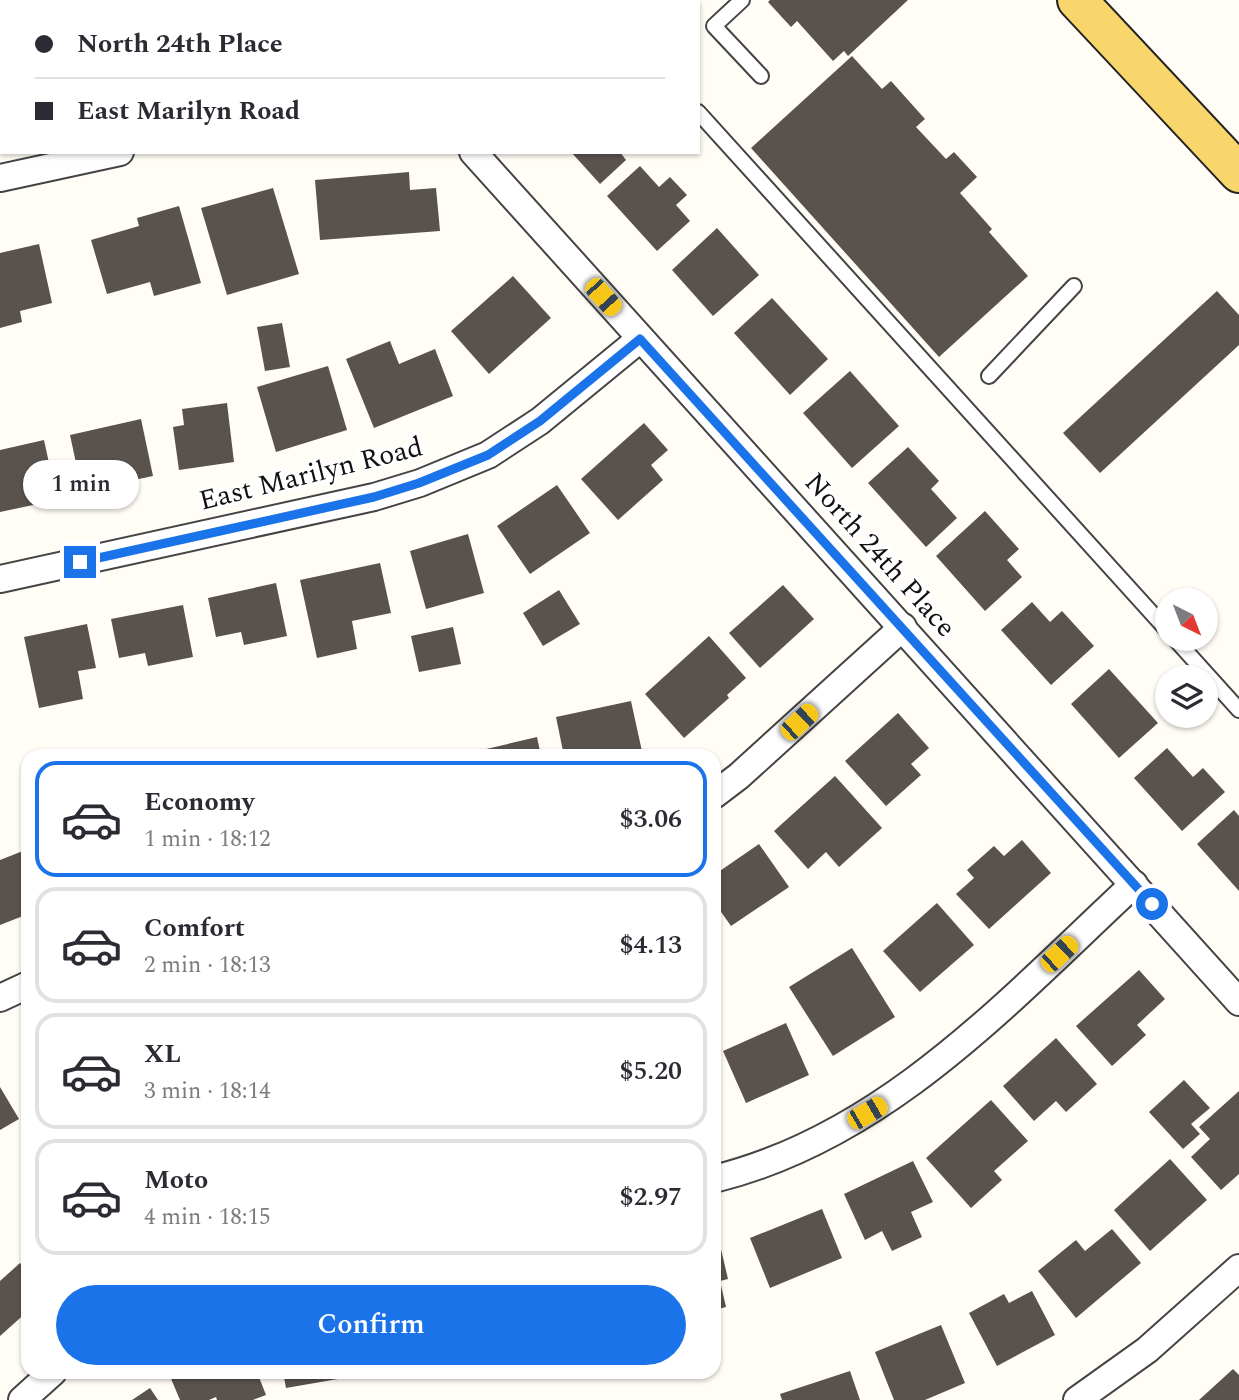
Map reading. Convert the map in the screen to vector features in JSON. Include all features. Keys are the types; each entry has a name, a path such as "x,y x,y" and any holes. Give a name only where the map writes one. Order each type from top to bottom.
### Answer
{"main road":[{"path":"1077,0 1239,173"}],"street":[{"path":"0,178 111,154"},
{"name":"North 24th Place","path":"475,154 1239,1002"},
{"name":"East Marilyn Road","path":"0,579 374,497 419,483 488,455 540,421 640,339"},
{"path":"721,790 903,627"},
{"path":"721,1177 752,1170 823,1139 889,1100 965,1041 1134,884"},
{"path":"0,998 21,988"},
{"path":"1077,1400 1147,1350 1239,1268"},
{"path":"22,1400 45,1379"}],"lane":[{"path":"743,0 714,26 761,76"},
{"path":"700,114 1155,617"},
{"path":"989,376 1074,286"},
{"path":"1186,651 1239,710"}],"building":[{"path":"908,0 848,56 844,51 833,61 797,21 791,27 768,2"},
{"path":"852,56 882,89 891,81 925,119 916,127 946,159 954,152 977,177 960,193 992,229 989,232 1028,276 939,357 751,148"},
{"path":"573,154 622,154 626,160 600,184"},
{"path":"640,166 659,187 670,177 687,195 676,205 690,221 657,251 607,196"},
{"path":"409,172 410,190 436,188 440,231 320,240 315,180"},
{"path":"273,188 299,274 227,295 201,208"},
{"path":"179,206 201,283 154,296 150,282 107,294 91,240 139,226 137,218"},
{"path":"717,228 759,275 713,316 672,270"},
{"path":"39,244 52,303 20,311 22,322 0,328 0,253"},
{"path":"513,276 551,318 489,374 451,331"},
{"path":"1217,291 1239,315 1239,345 1100,473 1063,433"},
{"path":"772,298 828,359 790,395 734,333"},
{"path":"282,323 290,367 265,371 257,327"},
{"path":"390,341 399,364 435,349 453,396 374,428 346,359"},
{"path":"328,366 347,430 276,452 257,387"},
{"path":"850,371 899,426 852,468 803,413"},
{"path":"227,403 234,462 179,470 173,427 184,425 182,409"},
{"path":"141,419 153,476 82,491 70,435"},
{"path":"644,423 668,450 651,465 663,480 618,520 581,479"},
{"path":"44,440 57,500 0,512 0,450"},
{"path":"908,447 939,481 931,489 957,518 926,547 868,483"},
{"path":"557,485 590,533 530,574 497,526"},
{"path":"985,511 1019,549 1007,560 1022,577 985,611 936,556"},
{"path":"468,534 484,593 426,609 410,551"},
{"path":"380,563 391,613 352,621 357,649 317,658 300,580"},
{"path":"276,583 287,636 244,645 241,632 216,637 208,598"},
{"path":"783,585 814,619 760,668 729,633"},
{"path":"559,590 580,624 543,646 523,613"},
{"path":"1032,602 1050,622 1062,611 1094,646 1051,685 1001,630"},
{"path":"183,605 193,657 148,666 145,653 119,658 111,619"},
{"path":"87,624 96,668 78,671 83,699 39,708 24,637"},
{"path":"453,627 461,664 419,672 411,636"},
{"path":"709,636 746,678 727,695 729,698 684,738 645,694"},
{"path":"1109,669 1155,720 1155,726 1119,758 1071,704"},
{"path":"631,701 641,749 563,749 556,717"},
{"path":"898,713 929,748 911,764 921,775 886,806 845,761"},
{"path":"537,737 540,749 486,749"},
{"path":"1167,748 1193,777 1203,768 1225,792 1182,831 1134,778"},
{"path":"835,776 882,828 839,867 826,852 808,869 774,831"},
{"path":"1234,810 1239,816 1239,891 1197,844"},
{"path":"1022,840 1051,873 989,929 956,894 974,878 967,870 994,846 1004,856"},
{"path":"759,844 789,887 731,926 721,912 721,870"},
{"path":"21,852 21,917 0,925 0,860"},
{"path":"937,903 974,945 920,992 883,951"},
{"path":"852,948 895,1017 833,1056 789,987"},
{"path":"1139,970 1165,999 1137,1025 1146,1035 1112,1066 1076,1026"},
{"path":"786,1023 809,1075 746,1103 723,1051"},
{"path":"1056,1038 1097,1084 1066,1112 1056,1101 1034,1121 1003,1086"},
{"path":"1184,1080 1210,1108 1191,1124 1200,1134 1183,1149 1149,1112"},
{"path":"0,1087 19,1119 0,1130"},
{"path":"1239,1091 1239,1174 1221,1190 1191,1157 1210,1139 1199,1127"},
{"path":"991,1100 1028,1141 994,1171 1002,1180 971,1208 926,1158"},
{"path":"1170,1159 1207,1200 1150,1251 1114,1210"},
{"path":"913,1161 933,1202 911,1212 922,1237 892,1251 882,1231 865,1240 844,1194"},
{"path":"822,1209 842,1258 770,1288 750,1238"},
{"path":"1112,1229 1141,1263 1076,1318 1038,1271 1076,1240 1085,1251"},
{"path":"721,1249 728,1279 721,1281"},
{"path":"21,1264 21,1317 0,1336 0,1281"},
{"path":"721,1285 726,1307 721,1308"},
{"path":"1032,1291 1055,1335 997,1366 969,1313 1004,1294 1009,1303"},
{"path":"941,1325 965,1383 925,1400 894,1400 875,1352"},
{"path":"1233,1369 1239,1375 1239,1400 1199,1400"},
{"path":"850,1371 860,1400 782,1400 780,1394"},
{"path":"171,1379 260,1379 266,1395 253,1400 217,1400 216,1397 209,1400 180,1400"},
{"path":"284,1379 338,1379 286,1388"},
{"path":"150,1388 158,1400 132,1400"}],"route":[{"path":"80,562 374,497 419,483 488,455 540,421 640,339 1152,904"}]}
